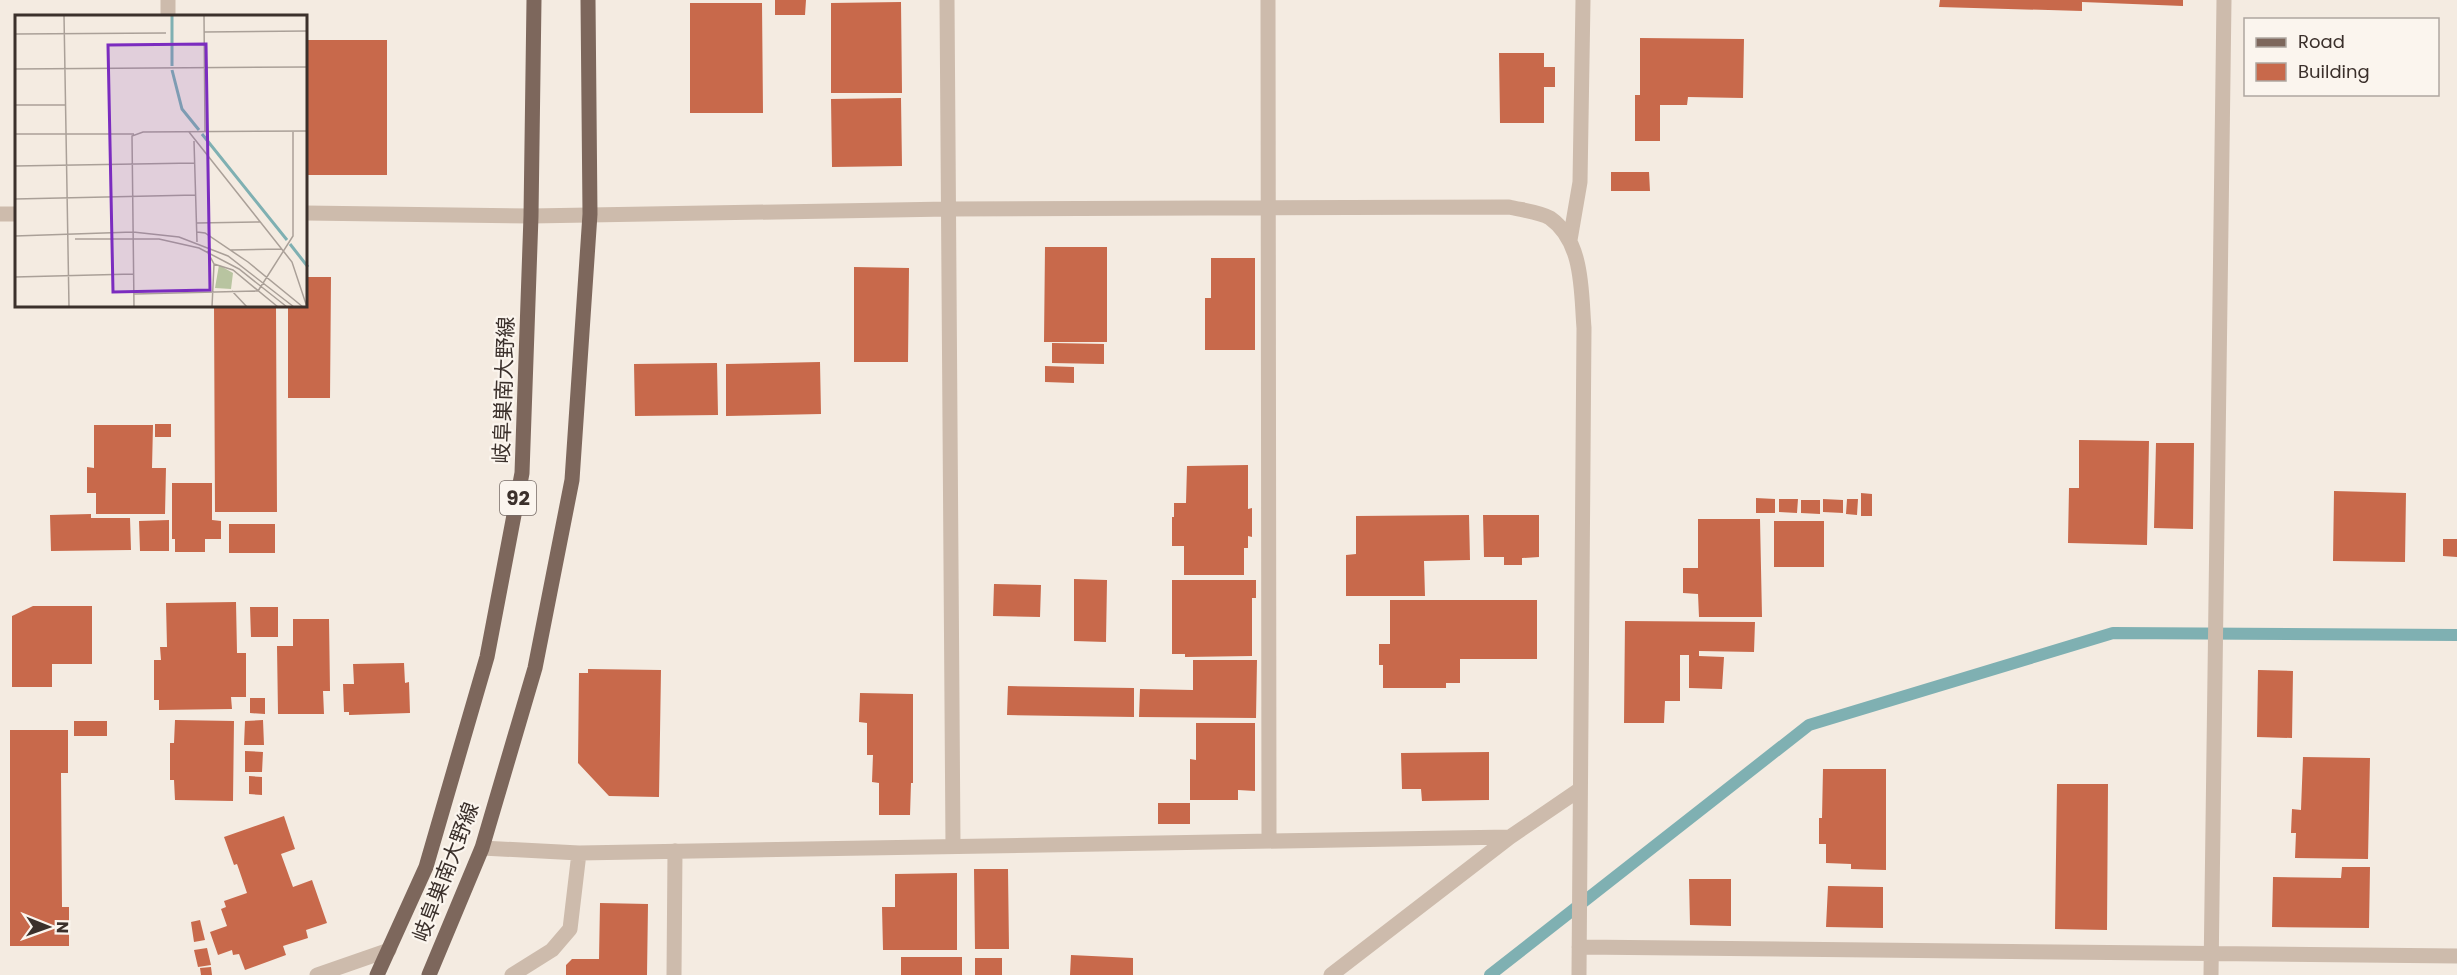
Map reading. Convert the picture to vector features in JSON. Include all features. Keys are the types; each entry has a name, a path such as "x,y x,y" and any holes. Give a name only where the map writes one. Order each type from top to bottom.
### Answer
{"main road":[{"name":"岐阜巣南大野線","path":"377,975 426,867 487,657 522,474 531,216 534,0"},
{"name":"岐阜巣南大野線","path":"429,975 482,848 535,668 572,480 590,214 588,0"}],"street":[{"path":"947,0 953,846"},
{"path":"1268,0 1269,840"},
{"path":"1570,240 1580,182 1583,0"},
{"path":"2211,975 2223,0"},
{"path":"308,213 531,216 949,209 1509,207 1550,218 1570,240 1580,274 1584,328 1578,833 1579,975"},
{"path":"1331,975 1510,837 1579,790"},
{"path":"482,848 579,853 1510,837"},
{"path":"674,975 675,851"},
{"path":"512,975 552,950 570,929 579,853"},
{"path":"1579,943 2457,956"},
{"path":"317,975 389,950"}],"building":[{"path":"775,0 806,0 805,15 775,15"},
{"path":"1940,0 2183,0 2183,6 2082,2 2082,11 1939,7"},
{"path":"901,2 902,93 831,93 831,3"},
{"path":"690,3 762,3 763,113 690,113"},
{"path":"1640,38 1744,39 1743,98 1688,97 1687,105 1660,105 1660,141 1635,141 1635,95 1640,95"},
{"path":"308,40 387,40 387,175 308,175"},
{"path":"1499,53 1544,53 1544,67 1555,67 1555,87 1544,87 1544,123 1500,123"},
{"path":"901,98 902,166 832,167 831,99"},
{"path":"1611,172 1649,172 1650,191 1611,191"},
{"path":"1045,247 1107,247 1107,342 1044,342"},
{"path":"1211,258 1255,258 1255,350 1205,350 1205,298 1211,298"},
{"path":"854,267 909,268 908,362 854,362"},
{"path":"308,277 331,277 330,398 288,398 288,308 308,308"},
{"path":"214,308 276,308 277,512 215,512"},
{"path":"1052,343 1104,344 1104,364 1052,363"},
{"path":"820,362 821,414 726,416 726,364"},
{"path":"717,363 718,415 635,416 634,364"},
{"path":"1045,366 1074,367 1074,383 1045,382"},
{"path":"155,424 171,424 171,437 155,437"},
{"path":"94,425 153,425 152,468 166,468 165,514 96,514 96,493 87,493 87,467 94,468"},
{"path":"2079,440 2149,441 2147,545 2068,543 2069,488 2079,488"},
{"path":"2156,443 2194,443 2193,529 2154,528"},
{"path":"1248,465 1248,509 1252,508 1252,537 1248,536 1248,548 1244,548 1244,575 1184,575 1184,546 1172,546 1172,517 1174,517 1174,503 1186,503 1187,466"},
{"path":"172,483 212,483 212,520 221,521 221,539 205,539 205,552 175,552 175,539 172,539"},
{"path":"2334,491 2406,493 2405,562 2333,561"},
{"path":"1861,493 1872,494 1872,516 1861,516"},
{"path":"1756,498 1775,499 1775,513 1756,513"},
{"path":"1779,499 1798,499 1797,513 1779,512"},
{"path":"1823,499 1843,500 1843,513 1823,512"},
{"path":"1847,499 1858,499 1857,515 1846,514"},
{"path":"1801,500 1820,500 1820,514 1801,513"},
{"path":"91,514 91,518 130,518 131,550 51,551 50,515"},
{"path":"1469,515 1470,560 1424,561 1425,596 1346,596 1346,555 1356,554 1356,516"},
{"path":"1483,515 1539,515 1539,557 1522,558 1522,565 1504,565 1504,557 1484,557"},
{"path":"1698,519 1760,519 1762,617 1699,617 1698,594 1683,593 1683,568 1698,568"},
{"path":"169,520 169,551 140,551 139,521"},
{"path":"1774,521 1824,521 1824,567 1774,567"},
{"path":"229,524 275,524 275,553 229,553"},
{"path":"2443,539 2457,539 2457,557 2443,556"},
{"path":"1074,579 1107,580 1106,642 1074,641"},
{"path":"1172,580 1256,580 1256,598 1252,598 1252,656 1185,657 1185,654 1172,654"},
{"path":"994,584 1041,585 1040,617 993,616"},
{"path":"1390,600 1537,600 1537,659 1460,659 1460,683 1446,683 1446,688 1383,688 1383,665 1379,665 1379,644 1390,644"},
{"path":"236,602 237,653 246,653 246,697 231,697 232,709 159,710 159,700 154,700 154,660 161,660 160,647 167,647 166,603"},
{"path":"33,606 92,606 92,664 52,664 52,687 12,687 12,616"},
{"path":"250,607 278,607 278,637 251,637"},
{"path":"293,619 329,619 330,691 323,691 324,714 278,714 277,646 293,646"},
{"path":"1625,621 1755,622 1754,652 1699,651 1699,656 1724,657 1722,689 1689,688 1689,655 1680,655 1680,701 1665,701 1664,723 1624,723"},
{"path":"1193,660 1257,660 1256,718 1139,717 1140,689 1193,690"},
{"path":"404,663 405,683 409,682 410,713 349,715 349,712 344,712 343,684 354,684 353,664"},
{"path":"588,669 661,670 659,797 609,796 578,763 579,673 588,673"},
{"path":"2258,670 2293,671 2292,738 2257,737"},
{"path":"1008,686 1134,688 1134,717 1007,715"},
{"path":"860,693 913,694 913,783 911,783 910,815 879,815 879,783 872,782 873,755 867,755 867,723 859,722"},
{"path":"250,698 265,698 265,714 250,713"},
{"path":"175,720 234,721 233,801 175,800 174,780 170,780 170,743 174,743"},
{"path":"263,720 264,745 244,745 245,721"},
{"path":"74,721 107,721 107,736 74,736"},
{"path":"1196,723 1255,723 1255,791 1238,790 1238,800 1190,800 1190,759 1196,760"},
{"path":"10,730 68,730 68,773 61,773 62,907 69,907 69,946 10,946"},
{"path":"245,751 263,752 262,772 245,772"},
{"path":"1489,752 1489,800 1422,801 1421,789 1402,789 1401,753"},
{"path":"2303,757 2370,758 2368,859 2295,858 2296,833 2291,833 2292,809 2301,810"},
{"path":"1823,769 1886,769 1886,870 1851,869 1851,864 1826,863 1826,844 1819,844"},
{"path":"249,776 262,777 262,795 249,794"},
{"path":"2057,784 2108,784 2107,930 2055,929"},
{"path":"1158,803 1190,803 1190,824 1158,824"},
{"path":"284,816 295,849 281,854 293,887 312,880 327,923 306,930 308,938 283,946 286,955 245,970 239,954 233,955 232,950 218,955 210,932 227,926 221,909 226,907 224,901 247,893 224,837"},
{"path":"2342,867 2370,867 2369,928 2272,927 2273,877 2341,878"},
{"path":"974,869 1008,869 1009,949 975,949"},
{"path":"957,873 957,950 883,950 882,907 895,907 895,874"},
{"path":"1689,879 1731,879 1731,926 1690,925"},
{"path":"1828,886 1883,887 1883,928 1826,927"},
{"path":"600,903 648,904 647,975 566,975 566,965 572,959 599,959"},
{"path":"200,920 205,940 194,942 191,922"},
{"path":"207,948 211,965 198,967 194,950"},
{"path":"1071,955 1133,958 1133,975 1070,975"},
{"path":"901,957 962,957 962,975 901,975"},
{"path":"975,958 1002,958 1002,975 975,975"},
{"path":"211,967 212,975 201,975 200,968"}],"waterway":[{"path":"1490,975 1809,725 2113,633 2457,635"}]}
